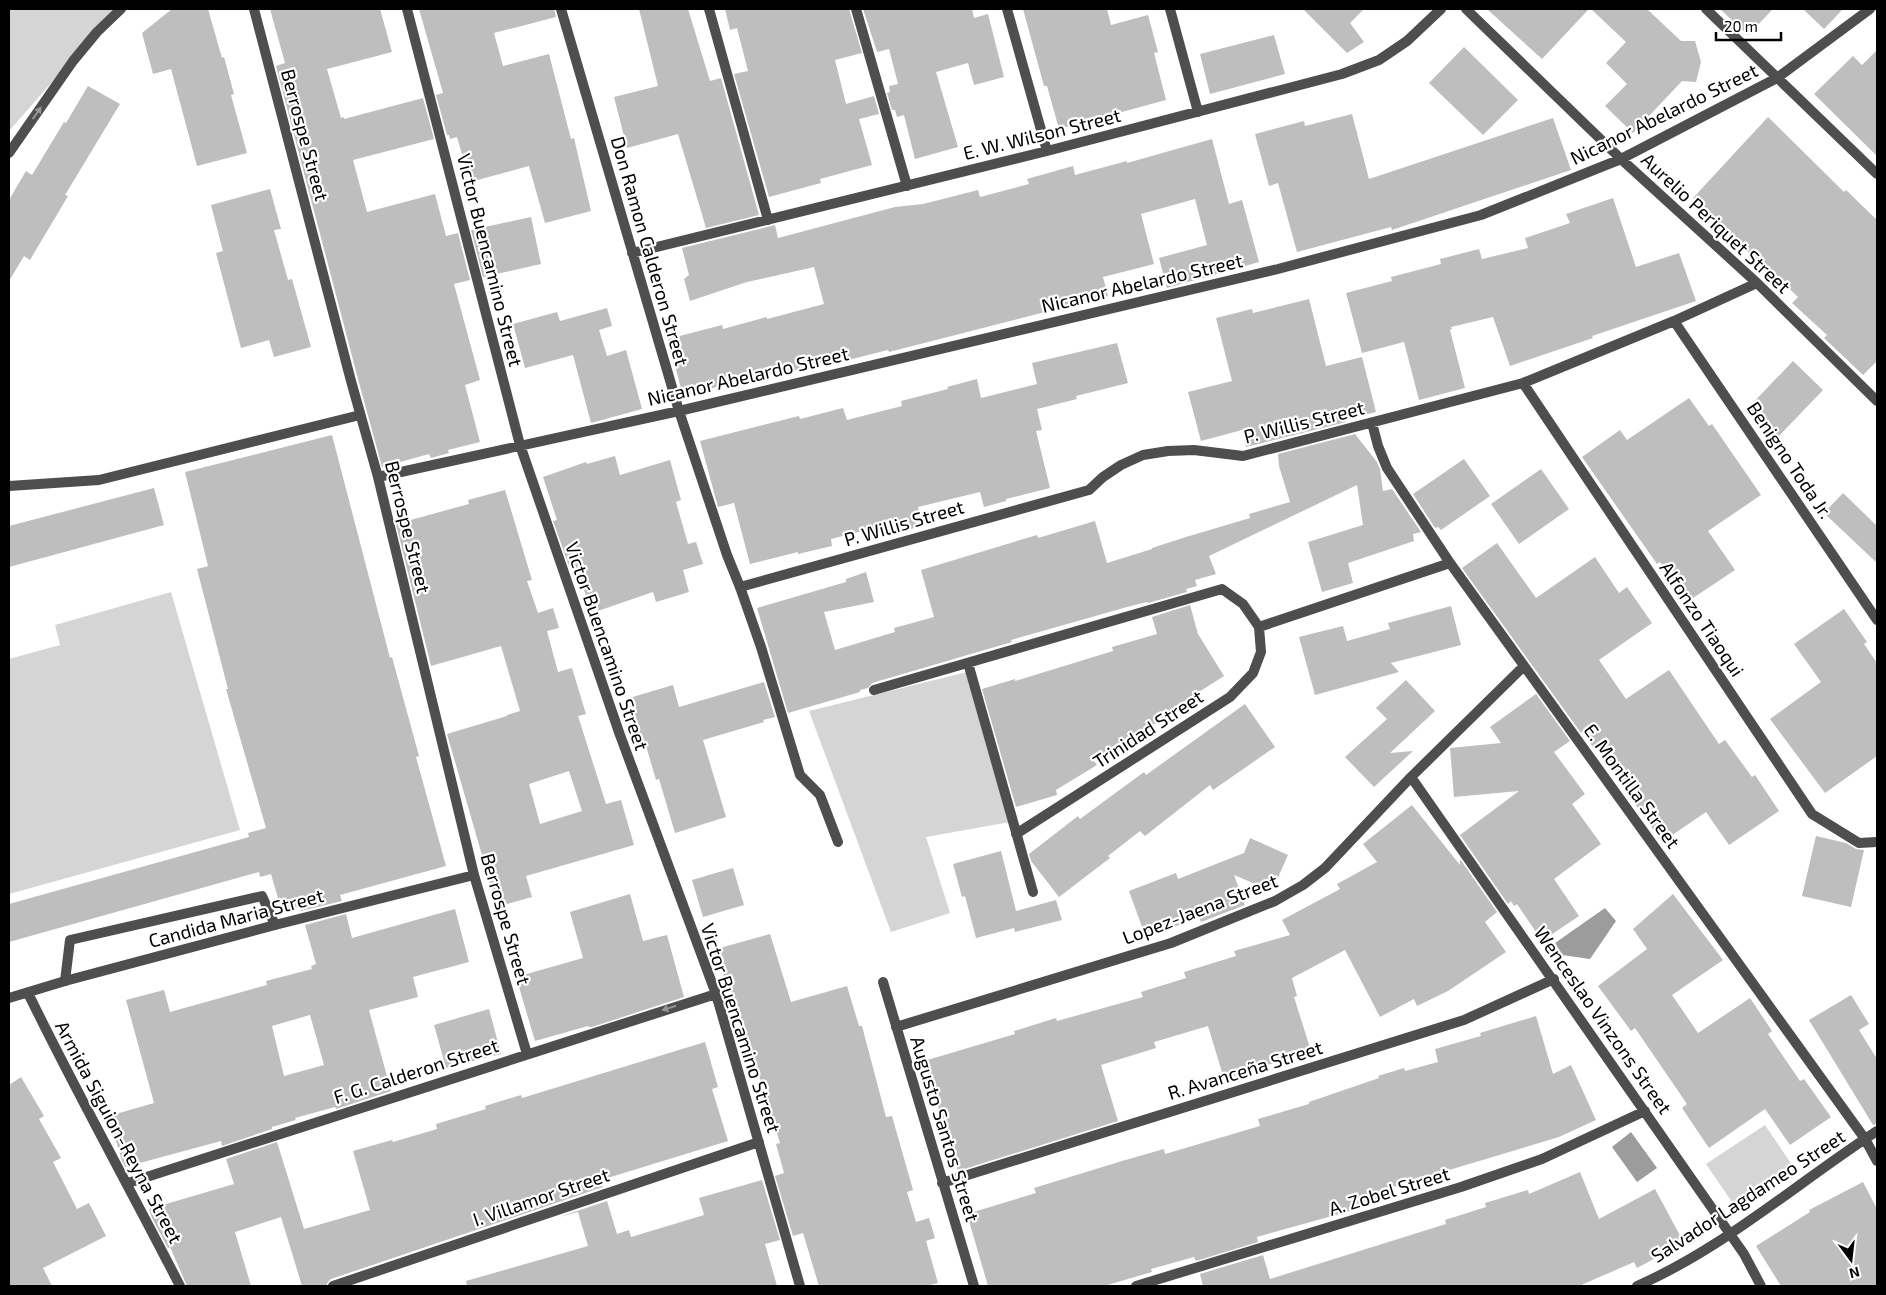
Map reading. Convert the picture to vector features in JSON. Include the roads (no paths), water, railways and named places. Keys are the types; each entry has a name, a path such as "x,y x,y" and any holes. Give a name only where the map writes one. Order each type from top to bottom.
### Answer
{"street":[{"path":"9,153 73,61 97,32 121,9"},
{"name":"Berrospe Street","path":"254,9 360,415 378,477 474,875 527,1054"},
{"name":"Victor Buencamino Street","path":"407,9 520,445 620,735 716,994 800,1286"},
{"name":"Don Ramon Calderon Street","path":"562,9 679,411 760,647 800,775 820,796 838,842"},
{"path":"710,9 768,220"},
{"path":"856,9 907,186"},
{"path":"1006,9 1047,151"},
{"path":"1170,9 1198,112"},
{"name":"E. W. Wilson Street","path":"632,253 1047,151 1342,74 1379,60 1407,41 1441,9"},
{"name":"Aurelio Periquet Street","path":"1466,9 1621,159 1757,283 1877,401"},
{"path":"1706,9 1877,174"},
{"name":"Nicanor Abelardo Street","path":"378,477 679,411 1278,269 1481,215 1621,159 1777,78 1870,9"},
{"name":"P. Willis Street","path":"740,587 1089,490 1103,477 1121,465 1143,455 1168,450 1194,450 1243,456 1523,383 1674,321 1757,283"},
{"name":"Benigno Toda Jr.","path":"1674,321 1877,620"},
{"name":"Alfonzo Tiaoqui","path":"1523,383 1812,814 1859,843 1877,842"},
{"path":"9,486 99,480 360,415"},
{"name":"E. Montilla Street","path":"1372,423 1378,446 1387,468 1450,563 1865,1139 1877,1161"},
{"path":"1259,627 1450,563"},
{"name":"Trinidad Street","path":"874,690 1222,589 1244,604 1259,627 1261,652 1253,672 1230,697 1016,834"},
{"path":"968,663 1033,892"},
{"name":"Lopez-Jaena Street","path":"896,1027 1171,943 1274,901 1303,885 1325,868 1411,777 1524,666"},
{"name":"Wenceslao Vinzons Street","path":"1411,777 1554,979 1744,1254 1761,1286"},
{"name":"Candida Maria Street","path":"9,998 65,981 275,925 474,875"},
{"path":"65,981 70,940 262,896 275,925"},
{"name":"R. Avanceña Street","path":"942,1183 1464,1020 1554,979"},
{"name":"Augusto Santos Street","path":"883,982 974,1286"},
{"name":"Armida Siguion-Reyna Street","path":"28,993 62,1062 128,1184 180,1286"},
{"name":"F. G. Calderon Street","path":"128,1184 716,994"},
{"name":"A. Zobel Street","path":"1136,1286 1154,1283 1524,1166 1645,1111"},
{"name":"Salvador Lagdameo Street","path":"1637,1286 1657,1277 1730,1234 1877,1132"},
{"name":"I. Villamor Street","path":"333,1286 759,1142"}]}
